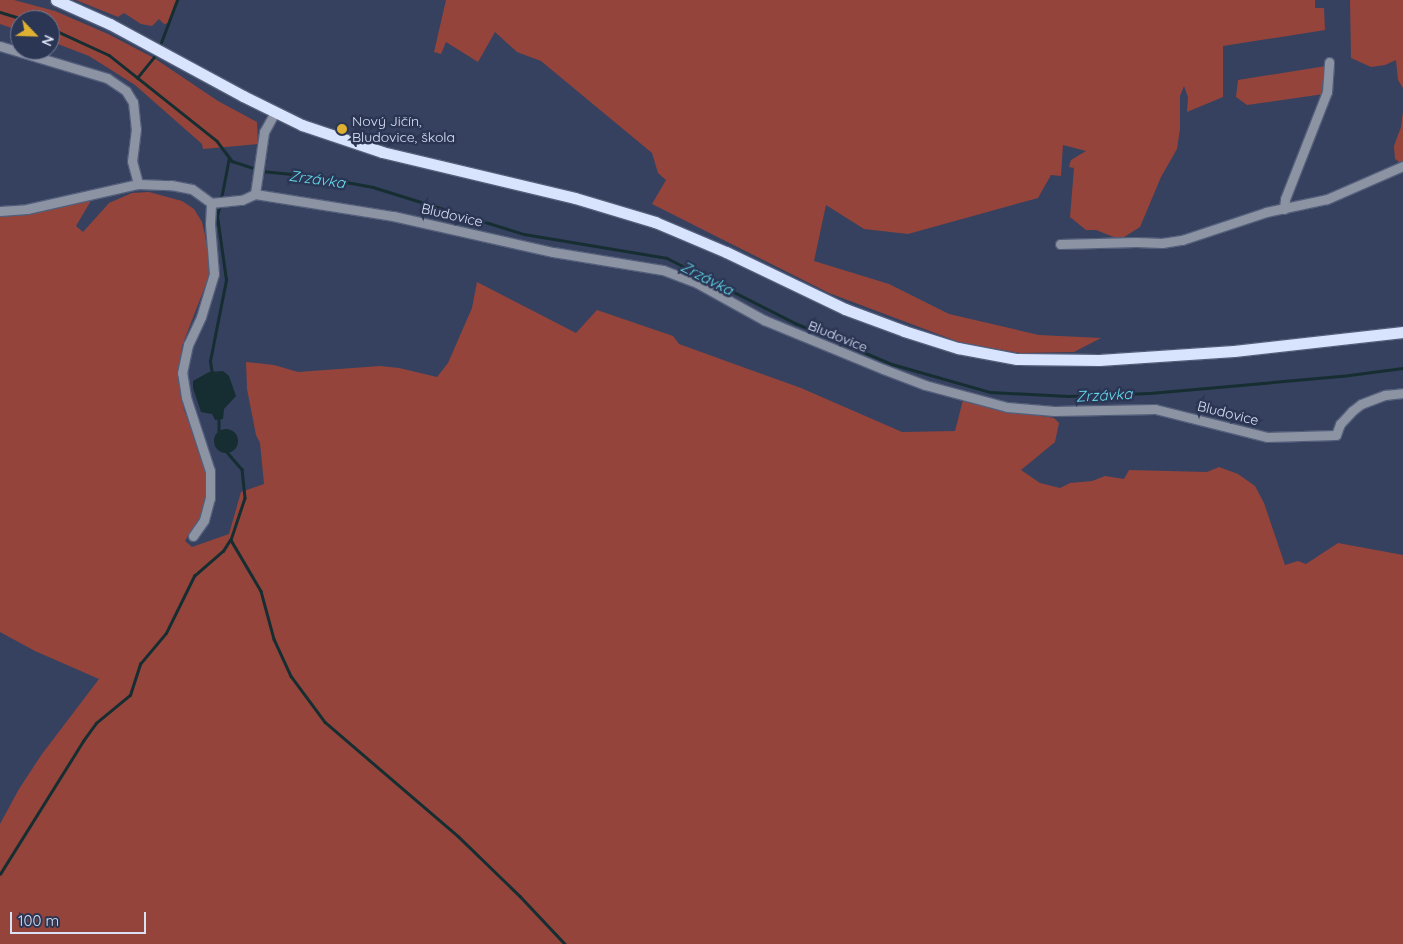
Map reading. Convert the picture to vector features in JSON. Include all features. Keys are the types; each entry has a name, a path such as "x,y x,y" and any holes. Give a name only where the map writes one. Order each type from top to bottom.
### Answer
{"main road":[{"path":"56,0 110,24 275,112 308,127 382,152 575,198 655,222 726,252 875,321 938,343 981,354 1033,360 1099,360 1234,351 1403,332"}],"street":[{"path":"0,46 107,78 126,91 133,102 136,129 132,162 138,184"},
{"path":"1284,209 1284,198 1327,92 1329,62"},
{"path":"255,190 265,128 275,112"},
{"path":"1060,244 1136,242 1162,244 1182,240 1284,209 1327,200 1403,166"},
{"path":"0,211 28,209 138,184 171,185 192,189 211,203 210,224 214,274 201,317 188,345 182,373 186,397 210,471 210,498 204,520 193,536"},
{"name":"Bludovice","path":"211,203 242,200 255,190 392,216 553,252 663,270 697,283 764,320 925,386 1007,407 1054,411 1155,409 1267,437 1336,435 1340,424 1361,404 1378,397 1403,393"}],"shaded area":[{"path":"0,0 14,0 51,10 10,10 10,28 0,24"},
{"path":"76,0 179,0 170,23 164,24 159,19 152,26 141,24 124,13 118,17"},
{"path":"446,0 1315,0 1315,8 1324,8 1325,30 1223,46 1223,97 1187,112 1188,97 1184,86 1180,96 1180,129 1177,149 1161,177 1140,227 1124,237 1116,238 1096,230 1086,230 1070,217 1074,168 1069,167 1071,160 1086,151 1063,145 1061,176 1051,175 1038,198 908,234 864,229 826,205 814,261 889,284 949,314 1039,335 1101,338 1074,352 1020,353 959,342 829,293 652,204 666,180 658,173 652,153 541,61 517,52 495,32 478,62 446,42 441,54 434,52"},
{"path":"1350,0 1403,0 1403,88 1398,80 1396,60 1385,65 1371,67 1351,58"},
{"path":"60,13 108,34 154,58 218,101 257,122 258,144 203,149 202,144 135,85 89,56 60,45"},
{"path":"1326,66 1324,94 1247,105 1236,97 1238,80"},
{"path":"1403,111 1403,161 1399,162 1395,159 1394,146 1401,127"},
{"path":"149,192 182,201 194,209 202,222 210,258 209,276 182,346 178,375 184,410 206,466 207,493 201,515 185,541 192,547 229,534 241,492 264,484 260,443 256,435 247,389 246,362 274,365 298,372 380,366 399,368 437,377 448,363 472,308 477,282 576,333 597,310 673,336 679,344 801,388 902,432 955,431 963,400 1054,418 1059,423 1055,442 1021,470 1040,483 1060,488 1070,483 1092,481 1105,476 1124,479 1129,470 1207,472 1219,467 1238,474 1255,486 1264,503 1285,565 1298,561 1306,564 1338,543 1403,555 1403,944 0,944 0,824 19,789 42,754 99,679 35,651 0,632 0,215 67,206 92,199 76,226 83,232 109,203 132,193"},
{"path":"223,371 229,376 236,396 224,409 223,419 215,420 212,414 201,412 193,388 193,381 209,372"},
{"path":"226,429 235,432 238,441 235,450 226,453 217,450 214,441 217,432"}],"waterway":[{"path":"159,48 177,0"},
{"name":"Zrzávka","path":"0,12 10,15"},
{"name":"Zrzávka","path":"60,33 109,55 217,141 232,161 256,169"},
{"path":"137,78 157,53"},
{"path":"221,199 229,158"},
{"name":"Zrzávka","path":"261,171 313,176 373,187 524,234 667,258 795,323 892,364 990,392 1068,396 1150,393 1342,376 1403,368"},
{"path":"212,374 210,361 226,280 217,216 220,204"},
{"path":"219,419 219,433"},
{"path":"227,452 242,469 245,498 231,540 261,591 274,639 291,676 325,722 458,836 520,896 565,944"},
{"path":"0,874 96,723 130,695 140,664 166,633 194,576 223,551 230,540"}],"place":[{"name":"Nový Jičín, Bludovice, škola","path":"342,129"}]}
